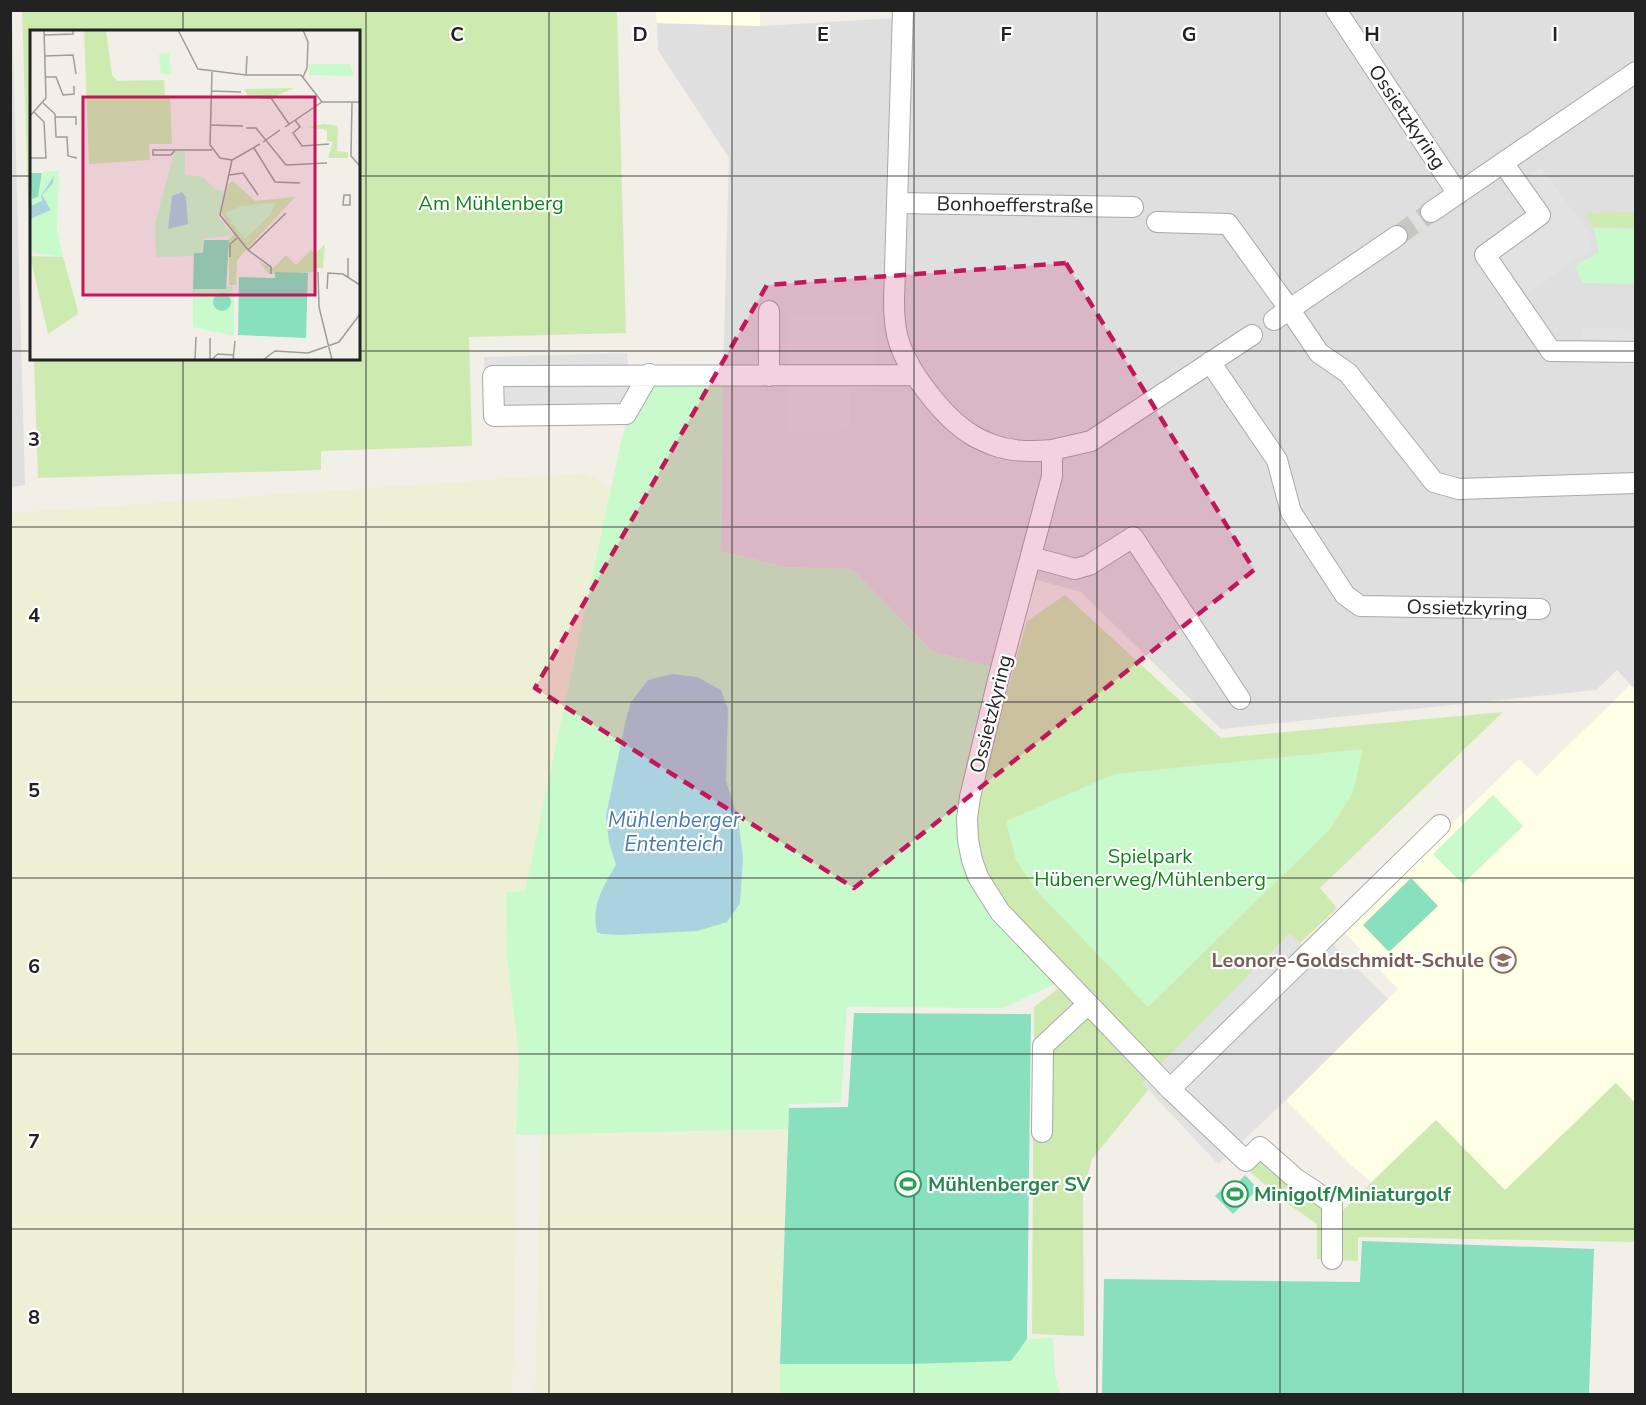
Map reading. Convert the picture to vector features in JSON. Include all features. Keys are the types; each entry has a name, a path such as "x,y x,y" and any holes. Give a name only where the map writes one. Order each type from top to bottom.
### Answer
{"street":[{"path":"903,10 894,310 899,343 915,375 949,417 972,435 995,445 1022,451 1052,450 1090,441 1252,335"},
{"name":"Ossietzkyring","path":"1336,10 1458,194"},
{"path":"1431,212 1635,72"},
{"path":"1503,163 1540,215 1485,255 1551,351 1635,352"},
{"name":"Bonhoefferstraße","path":"897,203 1133,207"},
{"path":"1156,222 1228,224 1282,315 1319,353 1348,373 1434,482 1460,489 1635,483"},
{"path":"1282,315 1397,236"},
{"path":"770,311 775,376"},
{"name":"Ossietzkyring","path":"1210,362 1277,460 1291,512 1346,595 1360,606 1540,609"},
{"path":"649,374 626,414 494,416 493,376 649,374 915,375"},
{"name":"Ossietzkyring","path":"1052,450 1052,476 970,797 967,818 968,840 978,877 1000,912 1170,1089 1246,1161 1260,1147 1295,1178 1332,1203 1332,1259"},
{"path":"1031,557 1075,569 1089,565 1133,537 1240,699"},
{"path":"1170,1089 1440,825"},
{"path":"1042,1132 1043,1046 1088,1004"}],"highlighted area":[{"path":"1066,263 1254,570 854,888 535,688 767,285"}],"shaded area":[{"path":"12,10 25,485 11,487 10,11"},
{"path":"913,10 1635,11 1635,690 1617,670 1596,690 1221,729 1081,592 1019,575 996,668 932,651 852,569 785,567 721,551 729,158 658,50 657,23 760,26 913,17"},
{"path":"656,11 760,11 760,26 657,23"},
{"path":"1541,168 1587,230 1591,250 1512,305 1478,255 1533,213 1514,187"},
{"path":"789,314 875,314 875,388 850,389 849,430 787,433"},
{"path":"1583,328 1635,329 1635,340 1582,339"},
{"path":"627,353 628,365 653,365 653,379 628,421 486,423 484,357"},
{"path":"585,473 612,487 525,892 506,893 507,959 519,1056 512,1394 11,1394 11,513"},
{"name":"Leonore-Goldschmidt-Schule","path":"1630,685 1636,690 1635,1103 1615,1083 1505,1191 1436,1120 1371,1182 1286,1100 1398,989 1342,930 1519,759 1537,776"},
{"path":"1290,933 1308,950 1323,934 1388,999 1218,1164 1142,1083"},
{"path":"788,1129 780,1394 535,1394 541,1134"}],"green space":[{"name":"Am Mühlenberg","path":"22,11 617,11 626,333 469,337 472,446 321,451 321,470 38,478 34,360 360,360 360,30 30,30 30,259"},
{"path":"1635,212 1635,228 1593,227 1585,213"},
{"path":"1594,228 1635,229 1635,284 1582,283 1575,266 1599,252"},
{"path":"653,379 723,381 721,551 785,567 852,569 932,651 996,668 960,841 1057,983 1003,1008 847,1007 841,1103 789,1104 788,1129 516,1135 519,1056 507,959 506,892 525,891 622,437 628,421"},
{"path":"1065,595 1221,738 1503,712 1320,888 1337,908 1163,1072 1092,1159 1083,1191 1084,1336 1032,1334 1034,1007 1072,978 999,896 982,861 975,818 985,771 1027,621"},
{"name":"Spielpark Hübenerweg/Mühlenberg","path":"1363,749 1353,792 1330,829 1148,1007 1038,892 1016,860 1006,821 1115,774"},
{"path":"1493,795 1523,826 1463,884 1433,854"},
{"path":"1411,878 1438,906 1389,952 1363,925"},
{"name":"Mühlenberger SV","path":"854,1013 1031,1014 1027,1339 1011,1361 780,1364 789,1108 848,1107"},
{"path":"1616,1083 1635,1103 1635,1242 1358,1237 1358,1261 1317,1259 1317,1224 1281,1199 1247,1169 1260,1158 1342,1211 1436,1120 1505,1190"},
{"name":"Minigolf/Miniaturgolf","path":"1245,1175 1258,1189 1233,1214 1215,1196 1225,1186 1230,1191"},
{"path":"1362,1241 1594,1249 1589,1394 1102,1394 1104,1279 1360,1282"},
{"path":"1053,1338 1055,1375 1060,1394 780,1394 780,1364 1011,1361 1027,1339"}],"water":[{"name":"Mühlenberger Ententeich","path":"672,674 697,677 721,690 728,709 726,781 738,818 743,858 740,903 727,922 697,931 601,934 597,932 597,905 616,865 609,842 606,816 626,719 631,702 648,680"}],"tunnel":[{"path":"1397,236 1431,212"}],"place":[{"name":"Leonore-Goldschmidt-Schule","path":"1503,960"},
{"name":"Mühlenberger SV","path":"908,1184"},
{"name":"Minigolf/Miniaturgolf","path":"1235,1194"}]}
